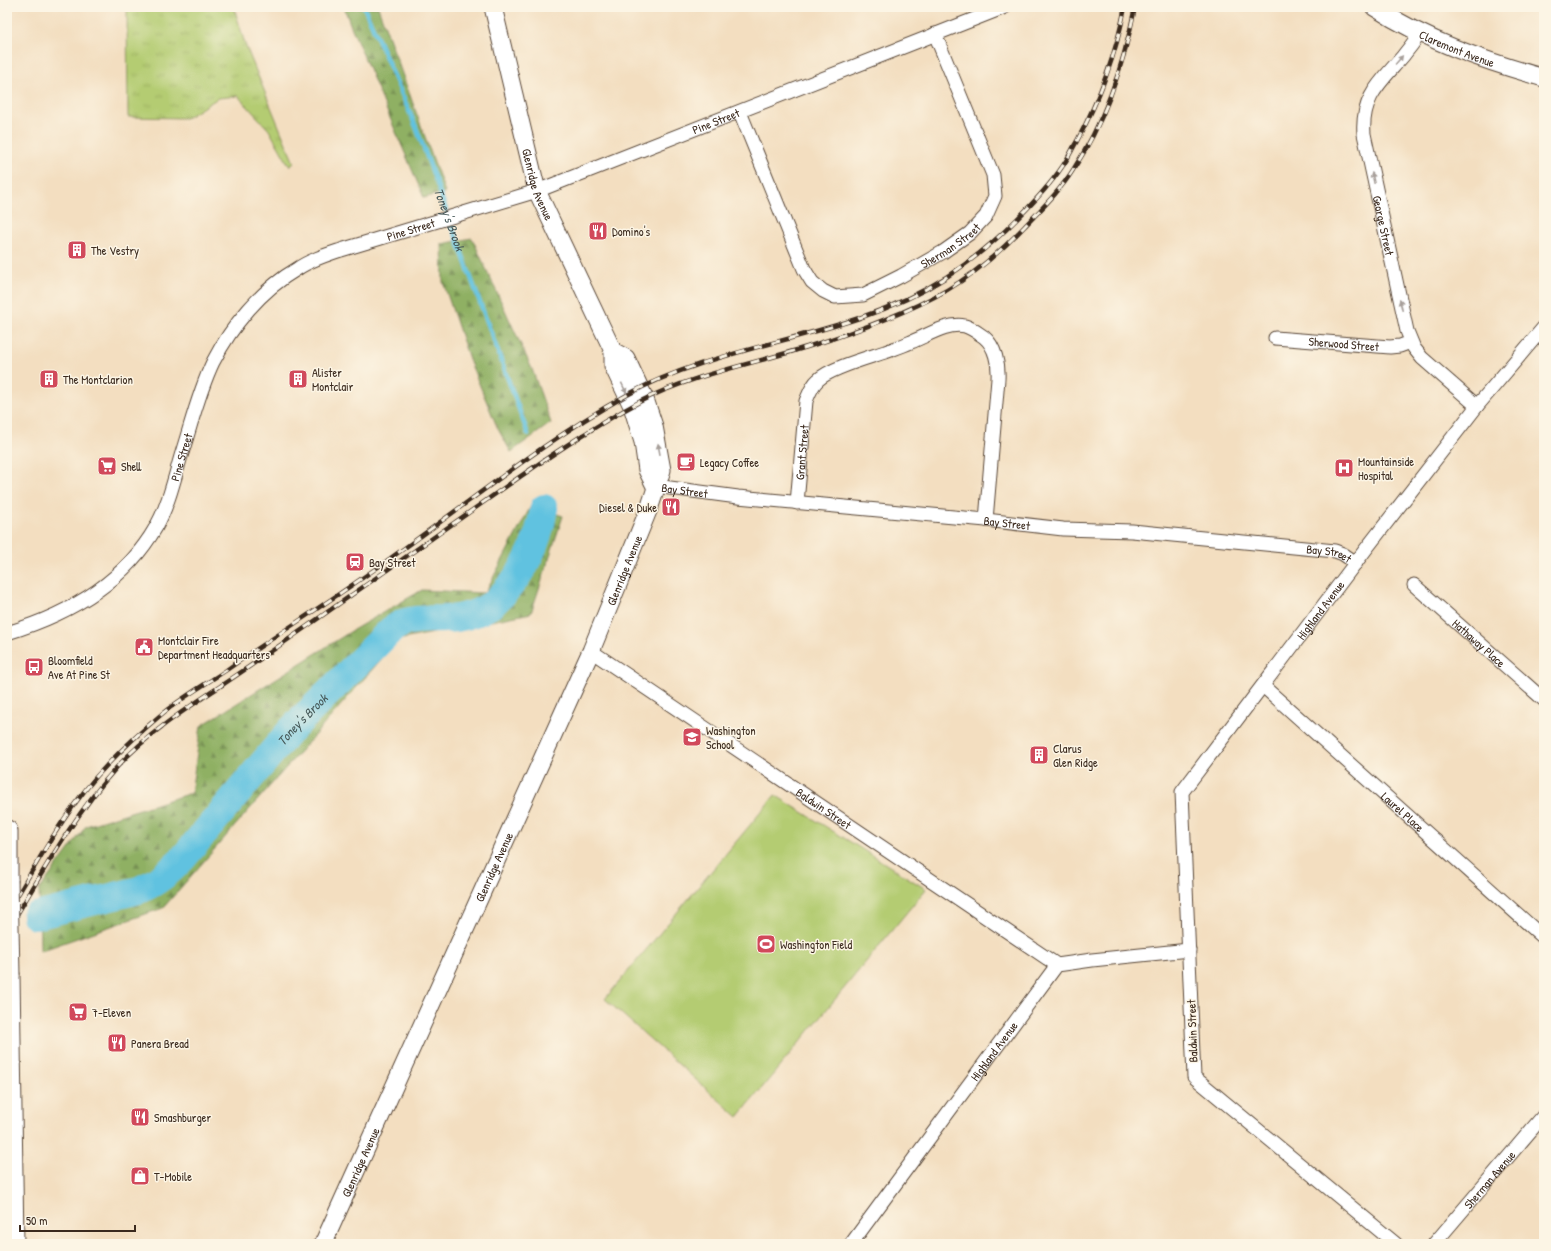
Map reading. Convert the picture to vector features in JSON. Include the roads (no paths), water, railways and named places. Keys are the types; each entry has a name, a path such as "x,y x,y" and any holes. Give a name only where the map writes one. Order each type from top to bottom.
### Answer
{"main road":[{"path":"7,831 13,1244"}],"street":[{"name":"Glenridge Avenue","path":"323,1244 591,651 650,506 655,486 647,470 643,442 632,406 613,366 613,351 537,191 493,7"},
{"name":"Pine Street","path":"7,633 50,617 90,596 118,574 144,546 163,513 203,388 213,363 225,340 252,306 285,276 310,261 341,250 537,191 1005,7"},
{"name":"Claremont Avenue","path":"1374,7 1419,33 1497,64 1544,78"},
{"name":"George Street","path":"1419,33 1412,46 1368,99 1364,110 1363,122 1368,153 1407,331 1411,342 1422,358 1477,406"},
{"name":"Sherman Street","path":"740,112 776,204 804,269 812,282 823,291 835,297 863,295 902,276 943,252 970,233 986,216 995,196 993,175 935,34"},
{"name":"Grant Street","path":"797,503 806,401 810,390 818,380 831,371 952,326 965,326 977,331 988,340 994,352 998,374 986,520"},
{"name":"Highland Avenue","path":"1209,757 1477,406 1544,326"},
{"name":"Sherwood Street","path":"1275,338 1390,347 1400,346 1411,342"},
{"name":"Bay Street","path":"655,486 738,497 986,520 1063,529 1132,531 1335,552 1343,554 1356,563"},
{"name":"Hathaway Place","path":"1414,586 1544,700"},
{"name":"Baldwin Street","path":"591,651 1058,965"},
{"name":"Laurel Place","path":"1263,686 1544,938"},
{"name":"Baldwin Street","path":"1209,757 1182,792 1194,1077 1396,1244"},
{"path":"1058,965 1189,950"},
{"name":"Highland Avenue","path":"851,1244 1058,965"},
{"name":"Sherman Avenue","path":"1434,1244 1544,1115"}],"waterway":[{"name":"Toney's Brook","path":"364,7 416,127 528,434"},
{"name":"Toney's Brook","path":"36,916 139,890 152,884 168,872 183,858 290,731 391,630 403,623 411,621 424,619 451,619 466,616 483,610 495,602 518,576 530,555 539,532 544,508"}],"railway":[{"path":"7,913 53,836 79,798 114,757 156,719 170,707 368,574 560,436 627,395 655,381 713,360 833,326 885,309 926,289 946,277 983,250 1001,235 1036,200 1066,161 1093,109 1100,92 1112,59 1125,7"},
{"path":"7,931 58,846 86,805 117,767 142,743 182,712 266,655 500,490 579,437 641,401 660,392 701,377 786,353 861,329 913,307 947,290 988,261 1015,236 1056,193 1068,178 1095,132 1119,71 1135,7"}],"place":[{"name":"Domino's","path":"598,231"},
{"name":"The Vestry","path":"77,250"},
{"name":"The Montclarion","path":"49,379"},
{"name":"Alister Montclair","path":"298,379"},
{"name":"Legacy Coffee","path":"686,462"},
{"name":"Shell","path":"107,466"},
{"name":"Mountainside Hospital","path":"1344,468"},
{"name":"Diesel & Duke","path":"671,507"},
{"name":"Bay Street","path":"355,562"},
{"name":"Montclair Fire Department Headquarters","path":"144,647"},
{"name":"Bloomfield Ave At Pine St","path":"34,667"},
{"name":"Washington School","path":"692,737"},
{"name":"Clarus Glen Ridge","path":"1039,755"},
{"name":"Washington Field","path":"766,944"},
{"name":"7-Eleven","path":"78,1012"},
{"name":"Panera Bread","path":"117,1043"},
{"name":"Smashburger","path":"140,1117"},
{"name":"T-Mobile","path":"140,1176"}]}
